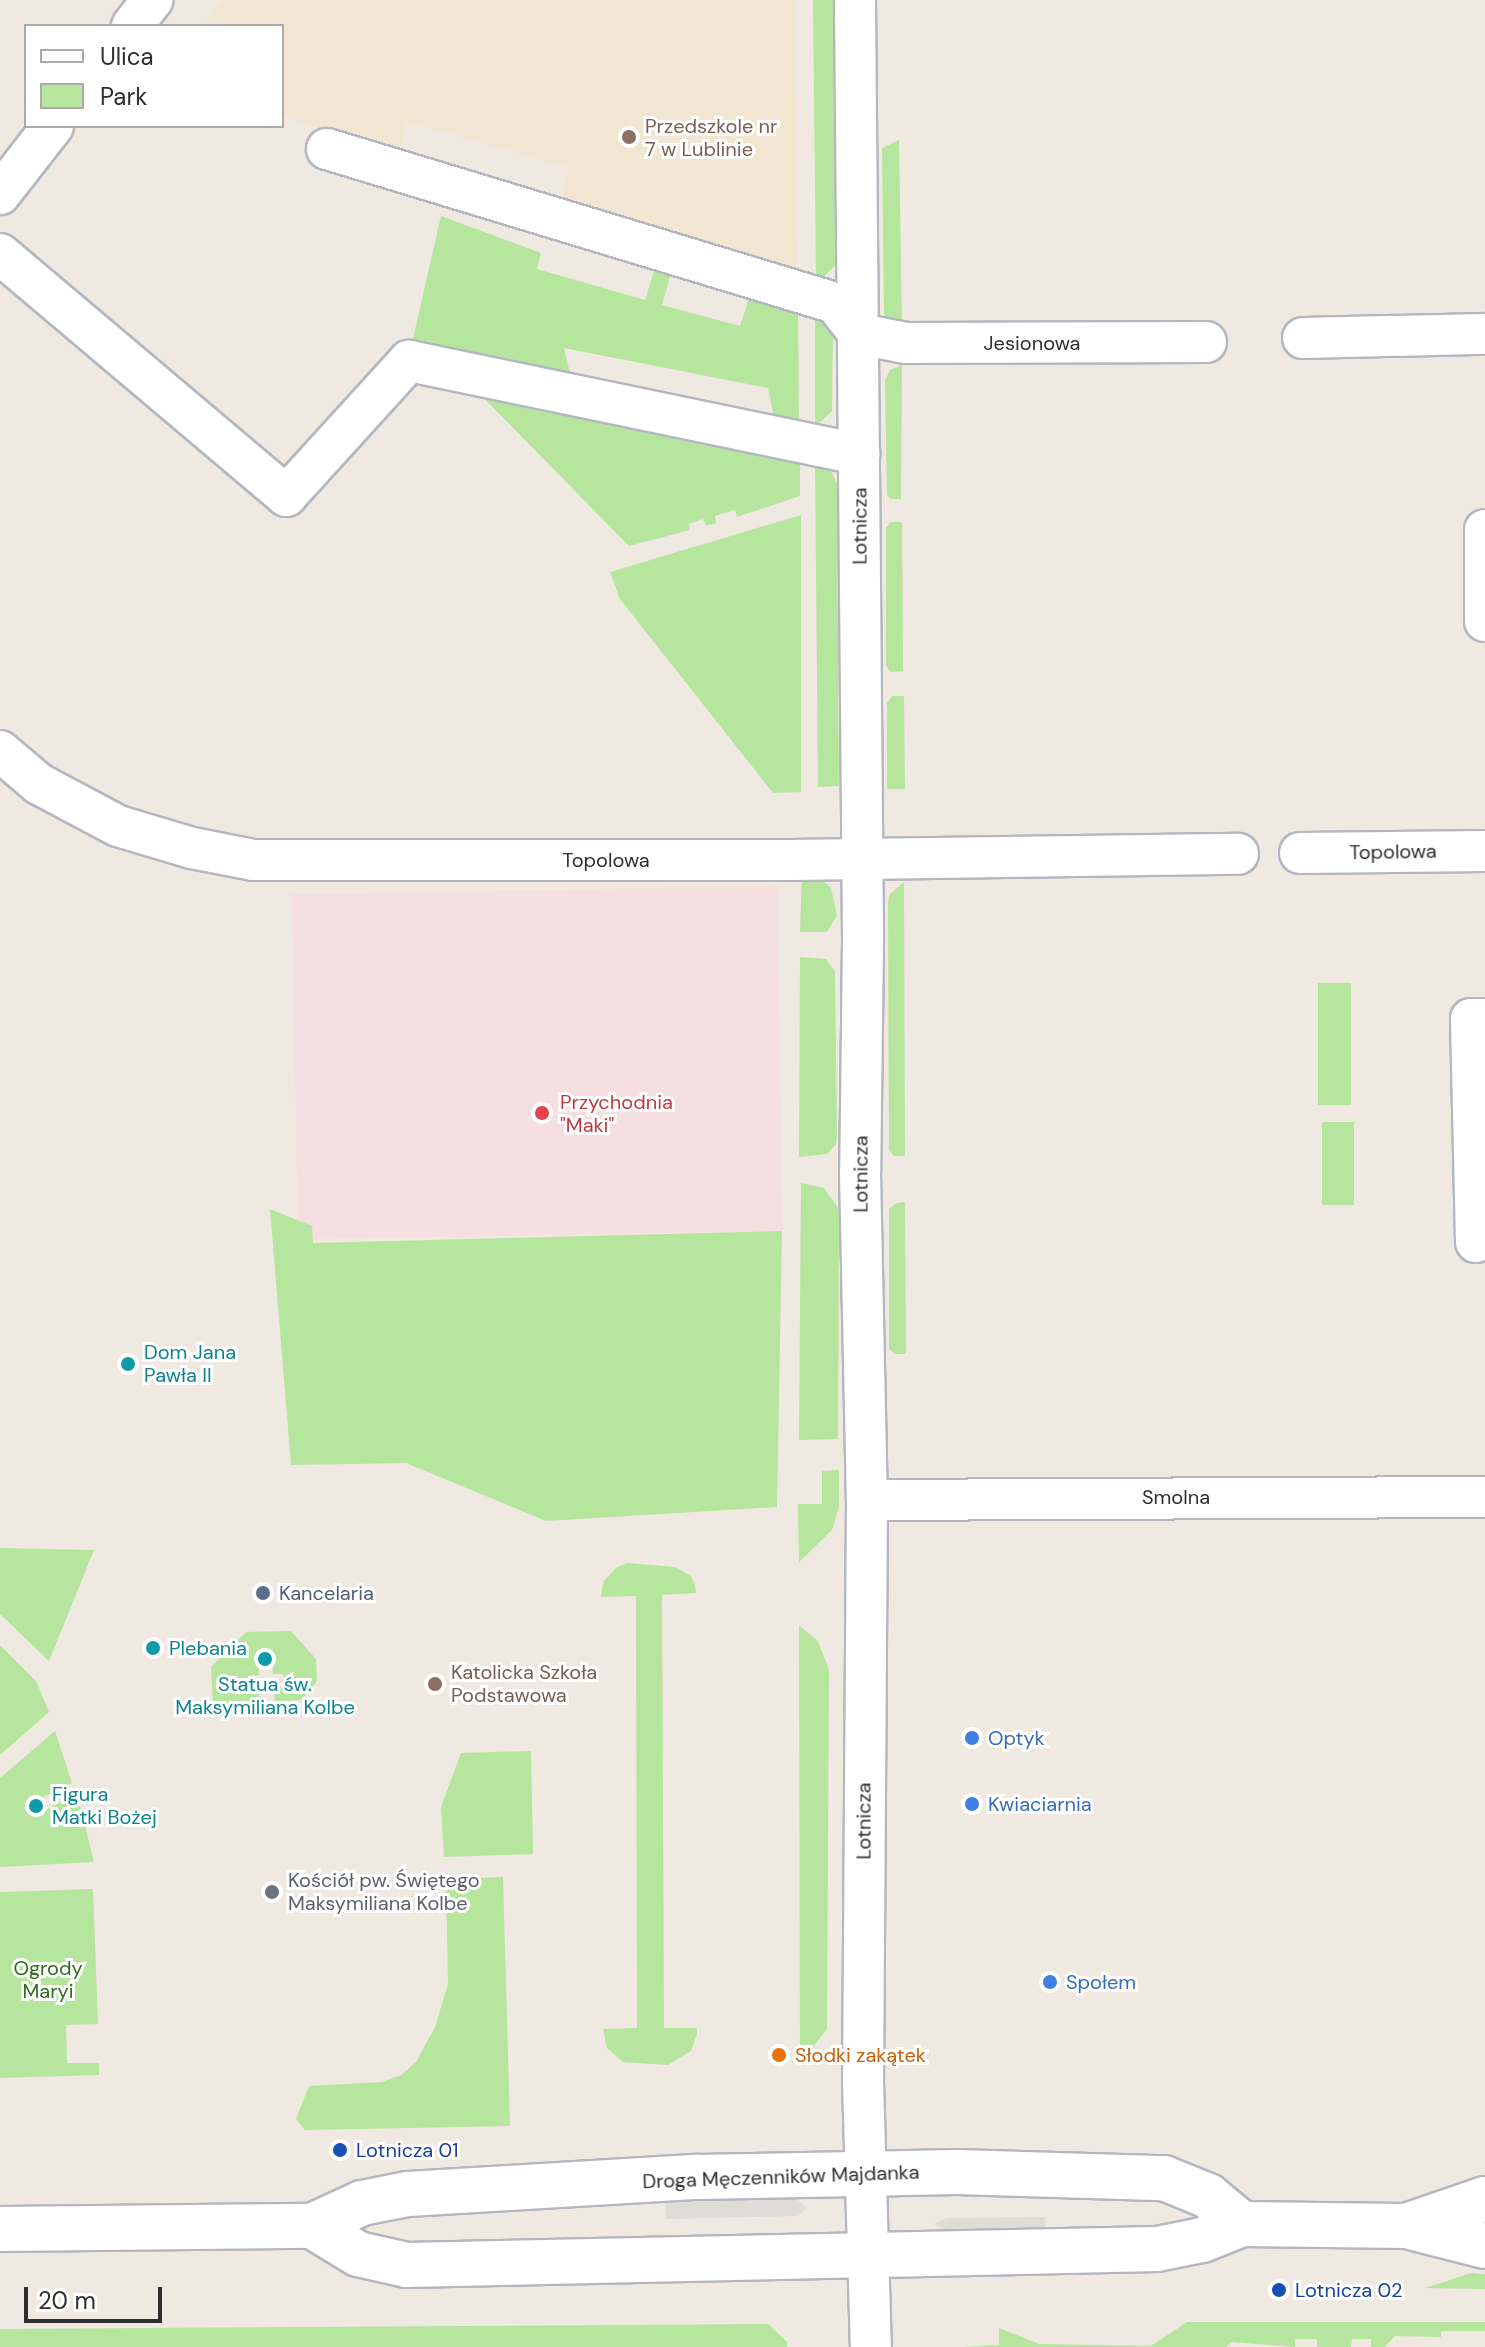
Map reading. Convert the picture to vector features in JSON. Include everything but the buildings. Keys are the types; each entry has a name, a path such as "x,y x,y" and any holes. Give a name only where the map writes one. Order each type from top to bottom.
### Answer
{"street":[{"path":"134,24 152,0"},
{"name":"Lotnicza","path":"855,0 862,859 860,1172 867,1500 864,2174 871,2347"},
{"path":"0,194 51,128"},
{"path":"327,149 835,303 859,334"},
{"path":"0,254 286,496 409,361 860,454"},
{"name":"Jesionowa","path":"859,334 906,343 1206,342"},
{"path":"1303,338 1485,334"},
{"path":"1485,530 1485,621"},
{"name":"Topolowa","path":"0,751 39,784 118,826 192,848 253,860 862,859 1238,854"},
{"name":"Topolowa","path":"1300,853 1485,851"},
{"path":"1476,1242 1471,1019 1485,1019"},
{"name":"Smolna","path":"867,1500 1485,1497"},
{"name":"Droga Męczenników Majdanka","path":"0,2229 312,2226 362,2203 408,2194 698,2177 864,2174 1164,2178 1208,2196 1242,2224"},
{"path":"1406,2226 1485,2199"},
{"path":"312,2226 358,2254 407,2265 1157,2249 1202,2240 1242,2224 1406,2226 1485,2246"}],"shaded area":[{"name":"Przedszkole nr 7 w Lublinie","path":"224,0 796,0 797,275 560,203 570,168 407,122 398,154 284,117 284,24 206,24"},
{"name":"Przychodnia \"Maki\"","path":"777,886 783,1231 298,1239 292,894"},
{"path":"797,2199 806,2208 798,2216 666,2219 665,2200"},
{"path":"1045,2217 1046,2229 946,2231 934,2224 947,2218"}],"green space":[{"path":"813,0 833,0 835,266 822,278 816,277"},
{"path":"899,140 902,327 885,319 884,312 882,148"},
{"path":"441,216 541,253 537,269 645,300 655,268 671,273 662,305 740,326 750,295 798,308 799,428 776,426 768,388 564,348 572,382 412,343"},
{"path":"815,312 833,328 832,411 815,427"},
{"path":"902,365 901,499 891,499 887,495 885,380 890,370"},
{"path":"471,385 796,457 800,463 800,496 737,517 735,510 715,516 716,523 706,526 703,519 689,524 690,530 629,546"},
{"path":"815,459 830,468 837,485 839,786 818,787"},
{"path":"801,515 801,792 773,793 620,599 610,572"},
{"path":"891,522 902,522 903,671 891,672 886,666 886,528"},
{"path":"892,696 904,696 905,789 887,789 887,703"},
{"path":"802,874 817,875 831,888 837,915 827,932 800,932"},
{"path":"904,882 905,1156 894,1156 889,1150 888,902 890,894"},
{"path":"800,957 826,959 835,972 837,1137 836,1144 827,1154 799,1157"},
{"path":"1318,983 1351,983 1351,1105 1318,1105"},
{"path":"1322,1122 1354,1122 1354,1205 1322,1205"},
{"path":"801,1183 824,1188 839,1209 838,1439 799,1440"},
{"path":"905,1202 906,1354 895,1354 889,1349 889,1209"},
{"path":"270,1209 312,1226 313,1243 782,1231 777,1507 546,1521 406,1463 291,1465"},
{"path":"839,1470 839,1507 832,1530 799,1562 798,1504 822,1504 822,1471"},
{"path":"0,1548 94,1550 49,1661 0,1614"},
{"path":"627,1563 675,1567 691,1576 696,1593 662,1595 664,2028 697,2028 691,2051 668,2065 623,2062 607,2048 603,2029 637,2028 636,1596 601,1597 603,1582 617,1567"},
{"path":"799,1625 818,1641 829,1670 827,2029 802,2061 800,2061"},
{"path":"291,1631 316,1659 317,1681 301,1700 275,1702 274,1687 283,1686 283,1674 273,1674 272,1654 258,1655 259,1675 249,1676 250,1689 259,1688 260,1703 213,1705 211,1667 246,1632"},
{"path":"0,1645 36,1681 49,1712 0,1755"},
{"path":"55,1731 72,1783 27,1805 33,1816 77,1794 94,1862 0,1867 0,1778"},
{"path":"531,1751 533,1854 444,1857 441,1807 461,1753"},
{"path":"503,1877 510,2126 305,2130 296,2119 309,2086 382,2082 401,2075 416,2062 435,2027 448,1984 446,1879"},
{"name":"Ogrody Maryi","path":"93,1889 98,2024 66,2025 67,2063 99,2063 99,2075 0,2078 0,1892"},
{"path":"1471,2273 1485,2274 1485,2289 1425,2288"},
{"path":"1187,2322 1485,2322 1485,2331 1441,2331 1441,2337 1395,2336 1385,2347 1371,2347 1371,2339 1352,2339 1351,2347 1317,2347 1317,2339 1295,2339 1295,2347 1232,2342 1226,2347 965,2347 999,2345 999,2328 1039,2344 1151,2346"},
{"path":"768,2324 787,2342 787,2347 0,2347 0,2329"}],"place":[{"name":"Przedszkole nr 7 w Lublinie","path":"629,137"},
{"name":"Przychodnia \"Maki\"","path":"542,1113"},
{"name":"Dom Jana Pawła II","path":"128,1364"},
{"name":"Kancelaria","path":"263,1593"},
{"name":"Plebania","path":"153,1648"},
{"name":"Statua św. Maksymiliana Kolbe","path":"265,1659"},
{"name":"Katolicka Szkoła Podstawowa","path":"435,1684"},
{"name":"Optyk","path":"972,1738"},
{"name":"Kwiaciarnia","path":"972,1804"},
{"name":"Figura Matki Bożej","path":"36,1806"},
{"name":"Kościół pw. Świętego Maksymiliana Kolbe","path":"272,1892"},
{"name":"Społem","path":"1050,1982"},
{"name":"Słodki zakątek","path":"779,2055"},
{"name":"Lotnicza 01","path":"340,2150"},
{"name":"Lotnicza 02","path":"1279,2290"}]}
